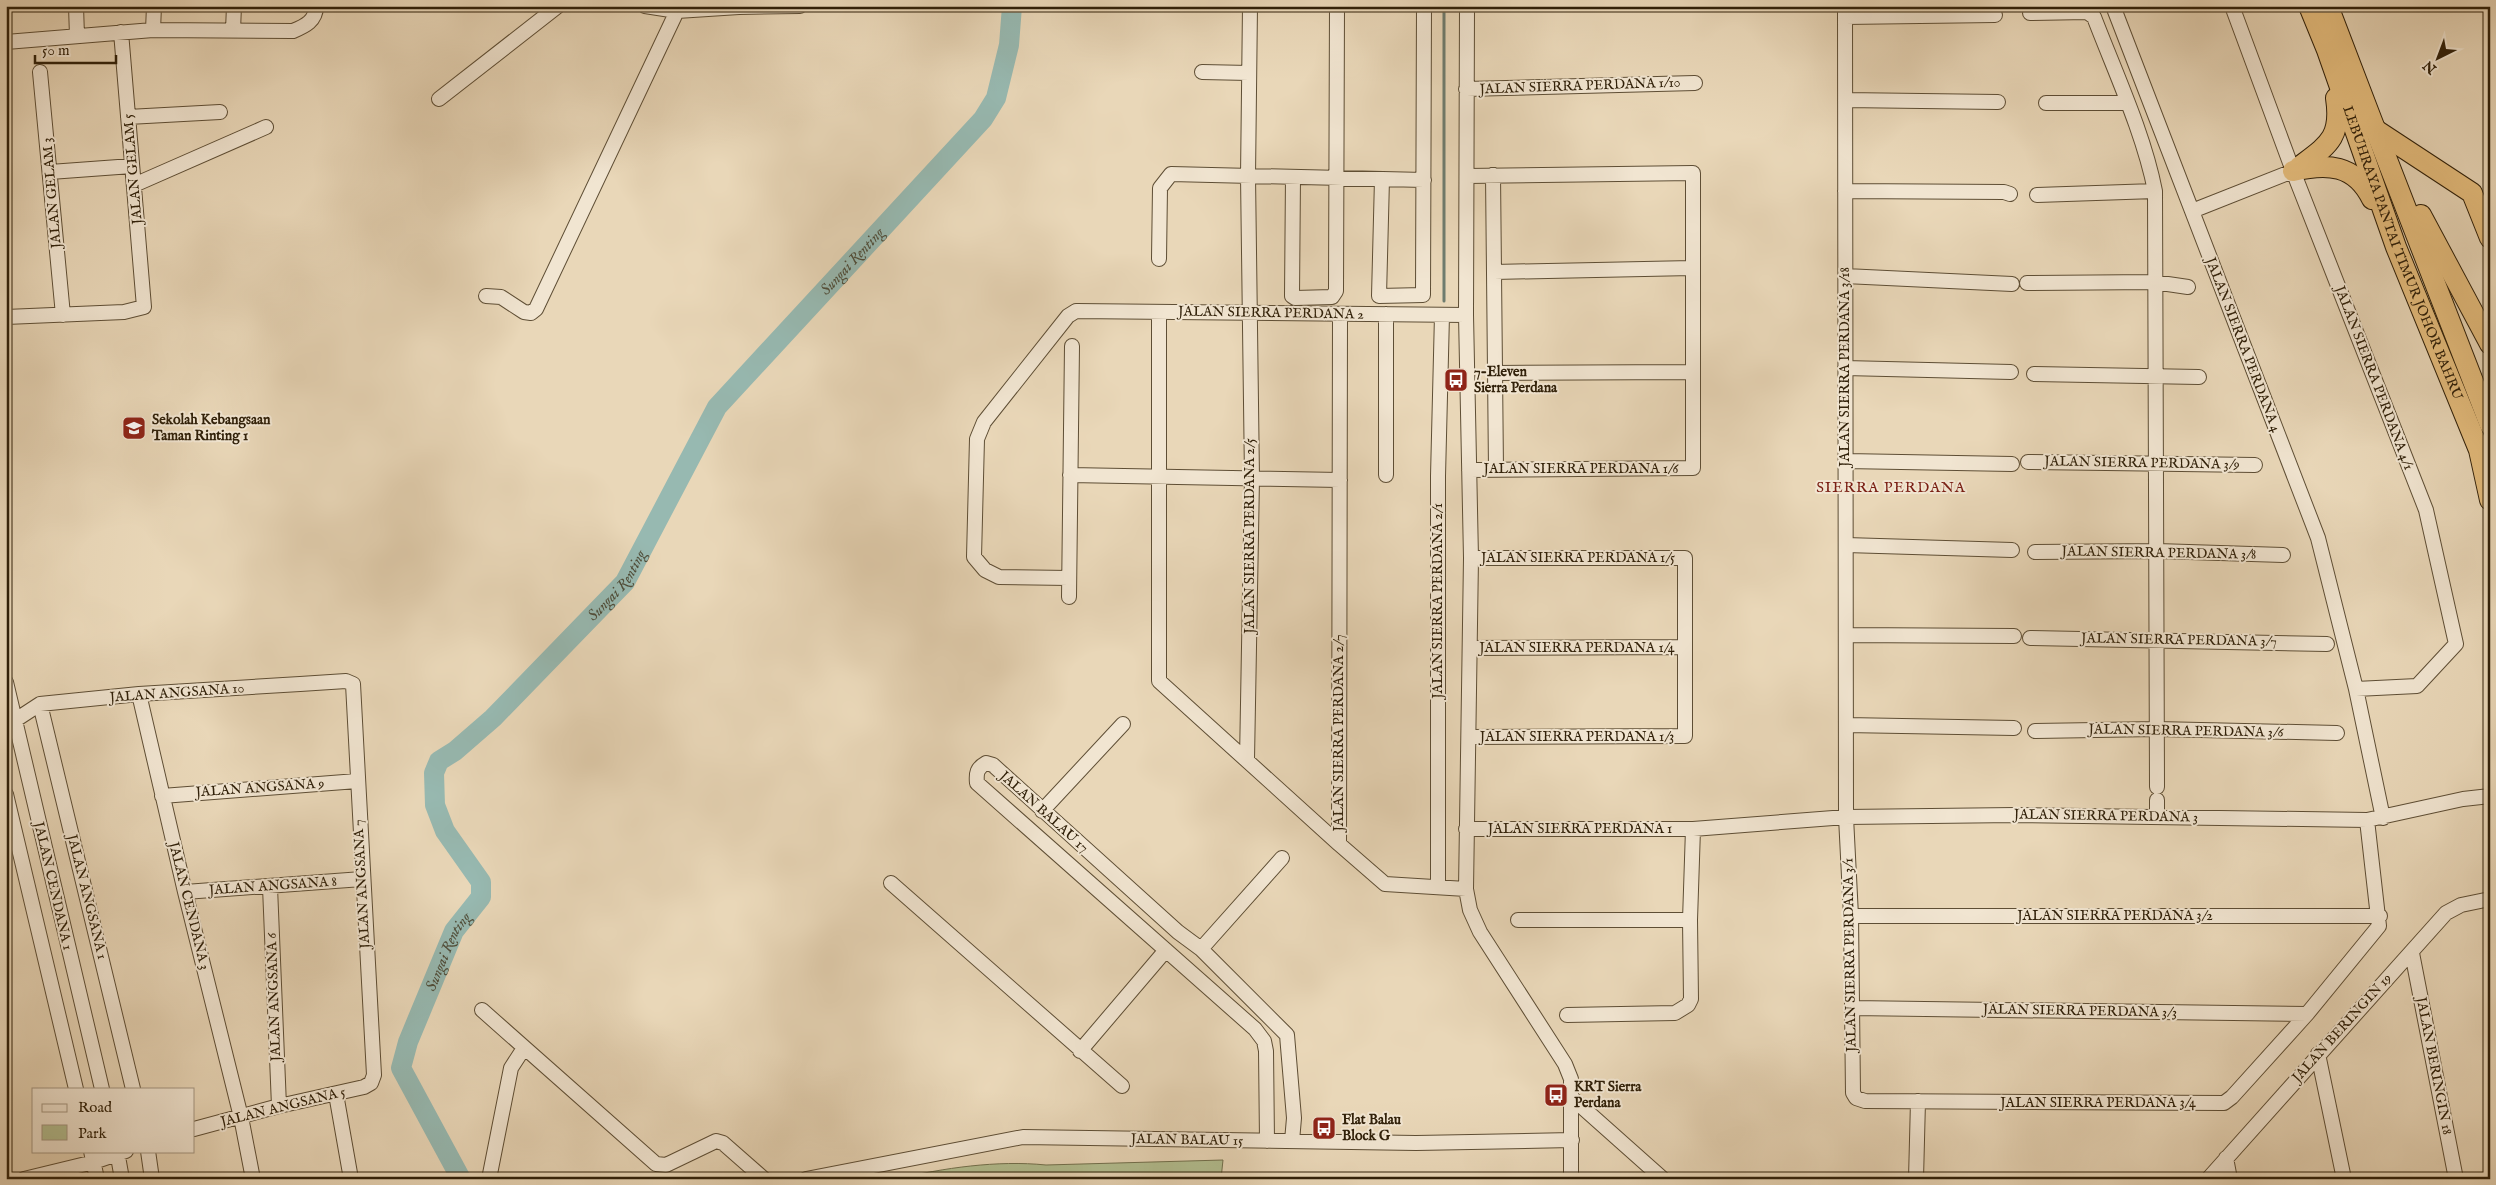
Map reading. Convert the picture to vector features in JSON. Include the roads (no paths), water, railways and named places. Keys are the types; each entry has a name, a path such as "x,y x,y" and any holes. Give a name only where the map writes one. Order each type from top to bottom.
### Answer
{"highway":[{"name":"LEBUHRAYA PANTAI TIMUR JOHOR BAHRU","path":"2309,6 2327,50 2396,247 2479,450 2490,500"},
{"name":"LEBUHRAYA PANTAI TIMUR JOHOR BAHRU","path":"2328,6 2373,128 2396,182 2490,425"},
{"path":"2293,171 2325,147 2337,128 2338,113 2327,50"},
{"path":"2373,128 2472,193 2490,238"},
{"path":"2373,128 2490,344"},
{"path":"2293,171 2324,166 2346,171 2356,177 2367,189 2396,247"}],"street":[{"path":"76,6 77,36"},
{"path":"153,30 154,6"},
{"path":"233,30 234,6"},
{"path":"6,42 153,30 293,31 306,26 316,15 316,6"},
{"path":"439,99 558,6"},
{"path":"645,6 677,11 800,6"},
{"name":"JALAN SIERRA PERDANA 2/5","path":"1247,760 1252,478 1248,176 1250,6"},
{"path":"1293,177 1292,296 1295,298 1332,297 1336,291 1337,6"},
{"path":"1382,179 1379,296 1423,295 1424,6"},
{"path":"1467,6 1466,315 1471,558 1466,889 1470,910 1480,932 1565,1064 1571,1079 1572,1179"},
{"name":"JALAN SIERRA PERDANA 4","path":"2113,6 2318,538 2356,689 2383,818"},
{"name":"JALAN SIERRA PERDANA 4/1","path":"2232,6 2293,171 2426,510 2456,644 2417,686 2356,689"},
{"path":"486,296 501,297 524,312 531,313 536,309 677,11"},
{"path":"1845,12 1995,15"},
{"name":"JALAN SIERRA PERDANA 3/18","path":"1845,12 1846,817"},
{"path":"2030,13 2087,12 2094,18 2127,103 2152,176 2155,191 2157,817"},
{"name":"JALAN GELAM 5","path":"63,315 124,312 144,307 121,32"},
{"name":"JALAN GELAM 3","path":"40,72 63,315"},
{"path":"1202,72 1249,73"},
{"name":"JALAN SIERRA PERDANA 1/10","path":"1466,89 1695,83"},
{"path":"1845,100 1998,102"},
{"path":"2046,103 2127,103"},
{"path":"128,117 220,112"},
{"path":"134,185 266,127"},
{"path":"50,172 132,166"},
{"path":"2192,211 2293,171"},
{"path":"1466,176 1693,173 1692,372 1496,372"},
{"path":"1159,260 1160,188 1172,174 1424,180"},
{"path":"1493,175 1496,468"},
{"path":"1845,191 2004,192 2010,194"},
{"path":"2037,195 2155,191"},
{"path":"1494,272 1692,268"},
{"path":"1845,276 2012,284"},
{"path":"2027,283 2154,282 2188,287"},
{"name":"JALAN SIERRA PERDANA 2","path":"1069,578 999,577 981,566 974,557 977,439 984,422 1068,316 1076,311 1466,315"},
{"path":"1159,312 1158,682 1339,844"},
{"path":"1386,314 1386,475"},
{"path":"6,316 63,315"},
{"name":"JALAN SIERRA PERDANA 2/7","path":"1340,315 1339,844 1385,884 1466,889"},
{"name":"JALAN SIERRA PERDANA 2/1","path":"1438,886 1438,476 1442,315"},
{"path":"1069,597 1072,346"},
{"path":"1845,368 2011,372"},
{"name":"JALAN SIERRA PERDANA 1/6","path":"1469,470 1496,468 1693,468 1692,372"},
{"path":"2034,374 2199,377"},
{"path":"1846,461 2012,464"},
{"name":"JALAN SIERRA PERDANA 3/9","path":"2028,462 2256,465"},
{"path":"1070,475 1340,480"},
{"path":"1846,545 2012,550"},
{"name":"JALAN SIERRA PERDANA 3/8","path":"2035,552 2156,551 2283,554"},
{"name":"JALAN SIERRA PERDANA 1/5","path":"1471,558 1686,558 1684,647"},
{"path":"1846,635 2014,636"},
{"name":"JALAN SIERRA PERDANA 3/7","path":"2030,638 2157,639 2327,644"},
{"name":"JALAN SIERRA PERDANA 1/4","path":"1470,648 1684,647"},
{"name":"JALAN SIERRA PERDANA 1/3","path":"1469,737 1685,736 1684,647"},
{"name":"JALAN ANGSANA 10","path":"10,722 40,704 139,694 346,681 353,684"},
{"name":"JALAN CENDANA 1","path":"6,682 10,722 102,1088"},
{"name":"JALAN ANGSANA 7","path":"353,684 374,1075 371,1083"},
{"name":"JALAN CENDANA 3","path":"139,694 185,892 241,1117 253,1179"},
{"name":"JALAN ANGSANA 1","path":"40,704 133,1088"},
{"path":"1042,811 1123,724"},
{"path":"1846,725 2014,728"},
{"name":"JALAN SIERRA PERDANA 3/6","path":"2035,731 2157,729 2337,733"},
{"name":"JALAN BALAU 17","path":"1266,1141 1266,1064 1264,1041 1255,1030 978,783 976,773 980,766 986,763 993,765 1042,811 1200,949 1287,1035 1294,1118 1292,1141"},
{"name":"JALAN ANGSANA 9","path":"162,796 357,781"},
{"name":"JALAN CENDANA 1","path":"6,794 76,1088"},
{"name":"JALAN SIERRA PERDANA 3","path":"1693,829 1846,817 2015,815 2367,820 2463,799 2490,796"},
{"name":"JALAN SIERRA PERDANA 3/1","path":"1846,817 1851,916 1852,1094"},
{"path":"2367,820 2380,916"},
{"name":"JALAN SIERRA PERDANA 1","path":"1466,829 1693,829"},
{"path":"1567,1015 1675,1013 1684,1008 1691,999 1690,920 1693,829"},
{"path":"1200,949 1282,858"},
{"name":"JALAN ANGSANA 8","path":"185,892 362,879"},
{"path":"891,883 1122,1086"},
{"name":"JALAN ANGSANA 6","path":"270,887 279,1106"},
{"name":"JALAN BERINGIN 19","path":"2208,1179 2446,913 2461,905 2490,899"},
{"name":"JALAN SIERRA PERDANA 3/2","path":"1851,916 2380,916"},
{"name":"JALAN SIERRA PERDANA 3/4","path":"1852,1094 1856,1098 1865,1101 2224,1103 2232,1097 2307,1014 2375,932 2379,926 2380,916"},
{"path":"1518,920 1690,920"},
{"path":"1080,1051 1166,950"},
{"name":"JALAN BERINGIN 18","path":"2412,953 2456,1179"},
{"name":"JALAN SIERRA PERDANA 3/3","path":"1852,1008 2307,1014"},
{"path":"482,1010 656,1164 666,1165 716,1141 723,1143 764,1179"},
{"path":"488,1179 511,1068 524,1048"},
{"path":"2318,1054 2344,1179"},
{"name":"JALAN ANGSANA 5","path":"195,1129 279,1106 364,1087 371,1083"},
{"path":"336,1094 352,1179"},
{"path":"1572,1098 1663,1179"},
{"path":"1916,1179 1918,1101"},
{"name":"JALAN BALAU 15","path":"806,1179 1023,1137 1416,1143 1572,1140"},
{"path":"24,1179 92,1157 120,1152 122,1179"},
{"path":"148,1152 152,1179"},
{"path":"92,1157 97,1179"},
{"path":"2226,1158 2230,1179"}],"waterway":[{"name":"Sungai Renting","path":"461,1179 401,1068 408,1042 454,931 481,897 481,882 445,831 435,805 434,773 439,761 455,751 493,718 625,582 717,407 983,119 996,98 1009,45 1012,6"},
{"path":"1444,6 1444,301"}],"place":[{"name":"7-Eleven Sierra Perdana","path":"1456,380"},
{"name":"Sekolah Kebangsaan Taman Rinting 1","path":"134,428"},
{"name":"KRT Sierra Perdana","path":"1556,1095"},
{"name":"Flat Balau Block G","path":"1324,1128"}],"district":[{"name":"SIERRA PERDANA","path":"1891,487"}]}
